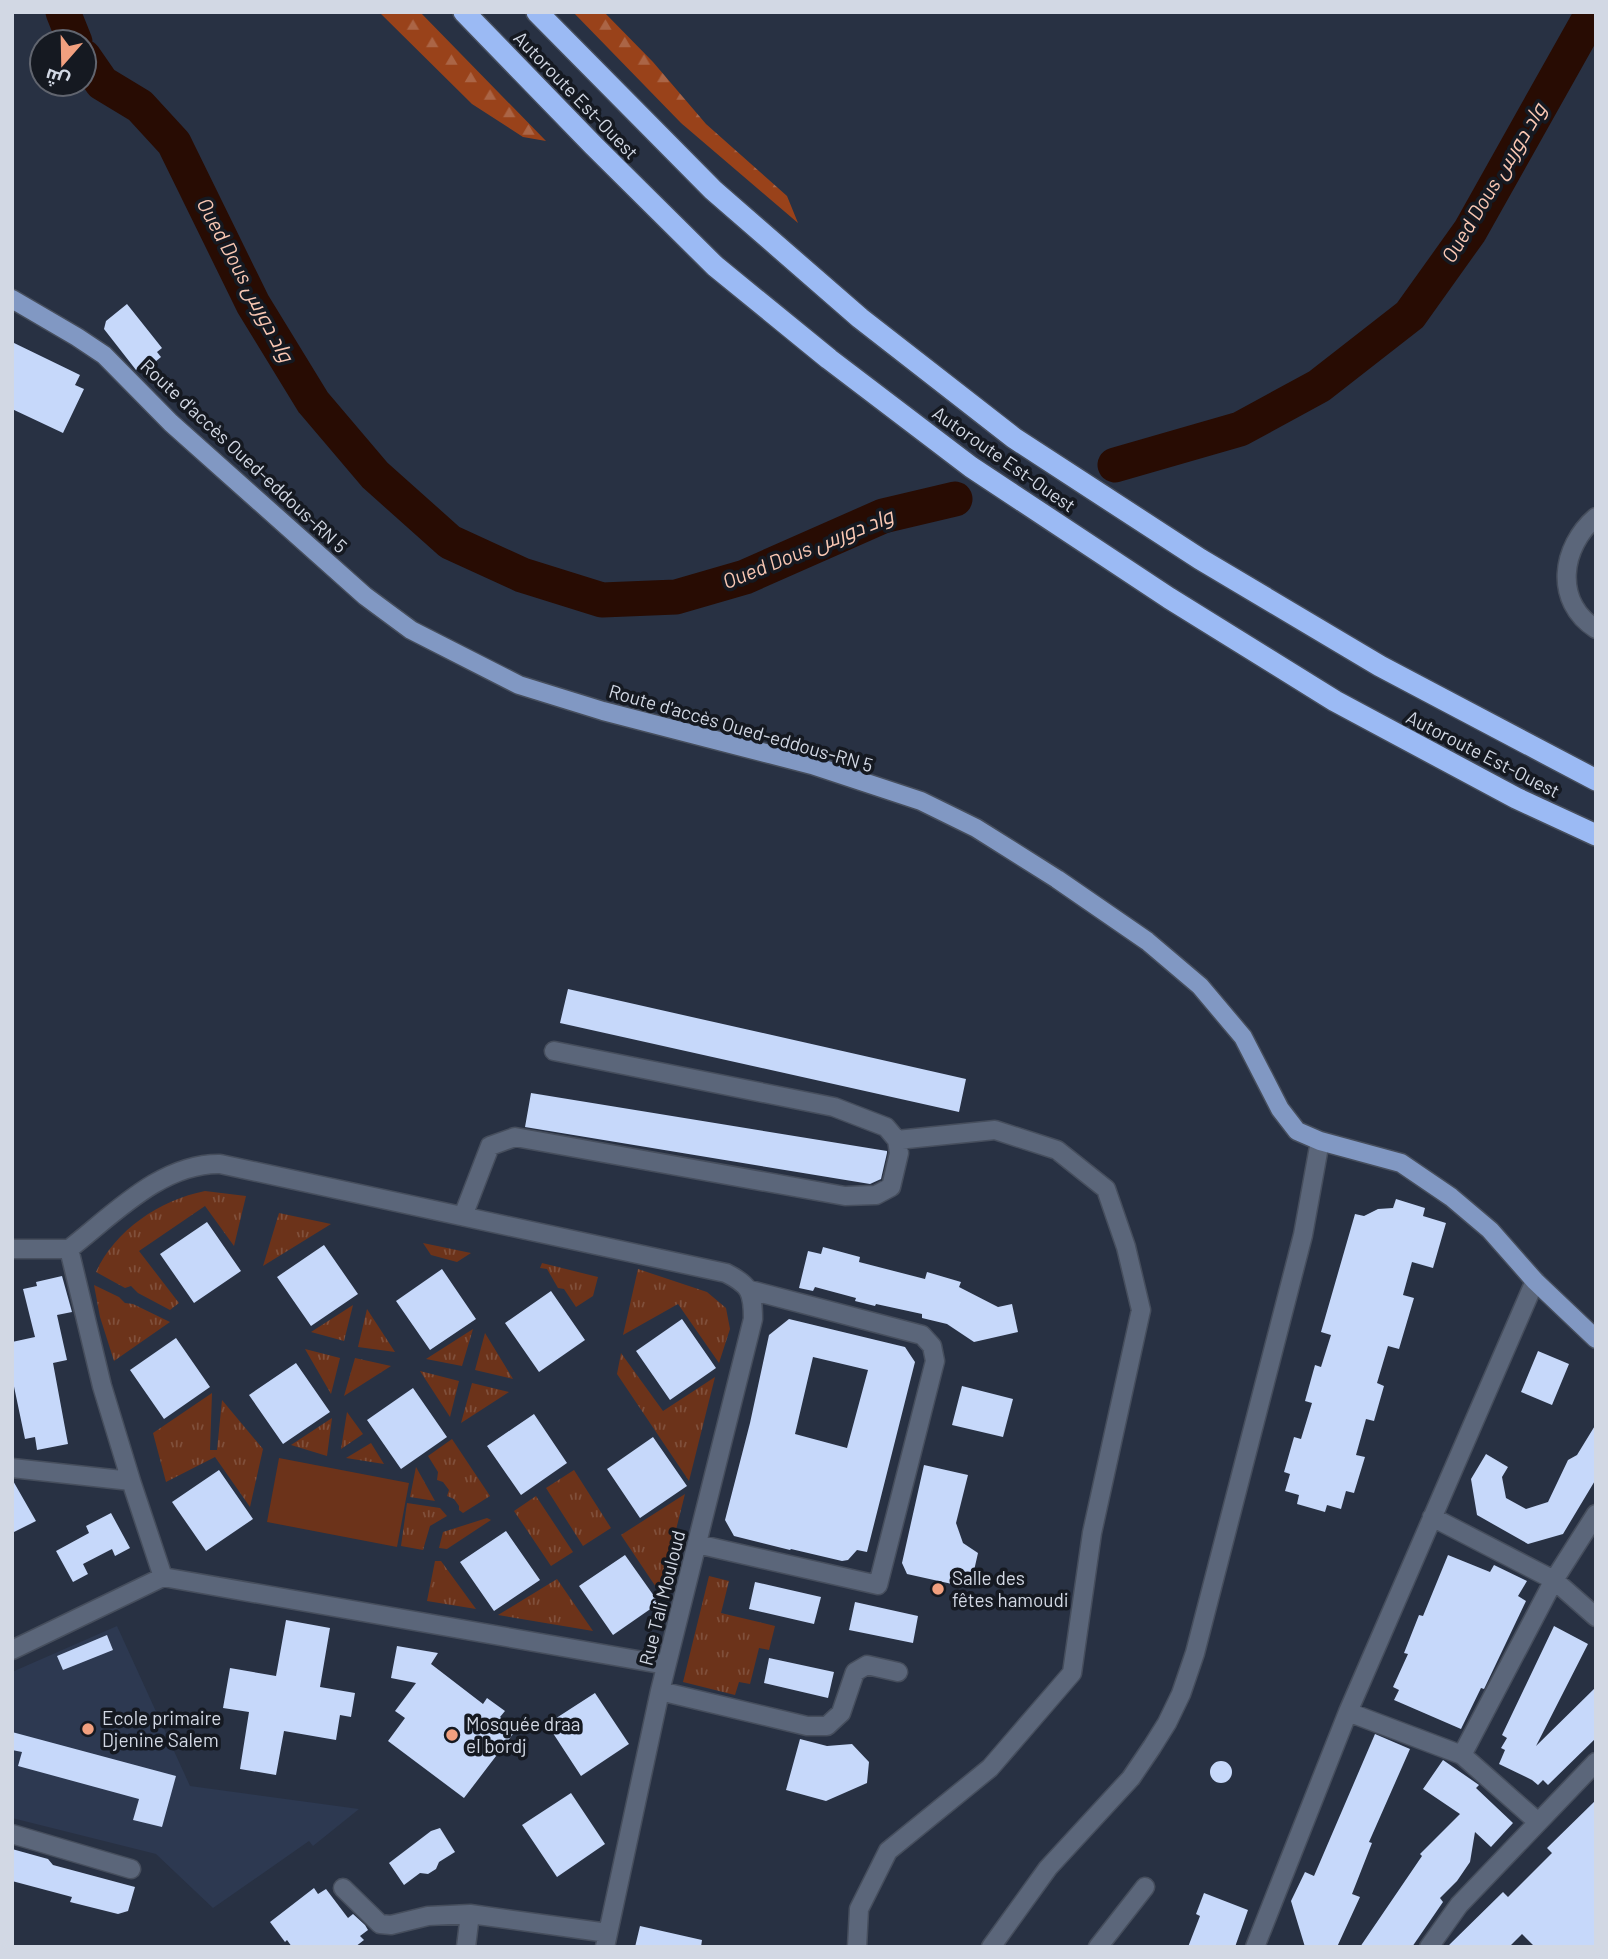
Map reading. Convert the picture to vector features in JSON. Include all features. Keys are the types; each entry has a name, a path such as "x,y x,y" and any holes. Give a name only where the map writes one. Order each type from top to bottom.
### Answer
{"highway":[{"name":"Autoroute Est-Ouest","path":"464,12 715,265 829,359 971,467 1169,598 1335,701 1516,798 1595,835"},
{"name":"Autoroute Est-Ouest","path":"537,12 713,190 860,318 1014,438 1200,559 1380,666 1596,780"}],"main road":[{"name":"Route d'accès Oued-eddous-RN 5","path":"12,299 104,355 192,441 365,596 411,630 519,685 603,711 812,765 921,802 976,828 1057,879 1147,941 1200,986 1243,1037 1280,1109 1297,1131 1321,1141 1401,1163 1451,1197 1490,1230 1535,1281 1596,1339"}],"street":[{"path":"1596,517 1581,530 1570,551 1566,569 1572,603 1580,617 1596,629"},
{"path":"463,1216 490,1146 515,1137 845,1196 876,1195 891,1187 899,1153 897,1140 886,1127 834,1107 555,1051"},
{"path":"857,1947 859,1909 888,1851 990,1768 1072,1673 1092,1533 1141,1310 1126,1247 1106,1189 1057,1150 995,1130 897,1140"},
{"path":"990,1947 1048,1868 1131,1778 1167,1723 1181,1694 1195,1653 1303,1235 1321,1141"},
{"path":"12,1249 69,1249 130,1200 171,1176 205,1164 220,1164 726,1273 741,1280 750,1290 922,1335 932,1346 935,1362 877,1585 697,1544"},
{"path":"69,1249 102,1386 163,1577"},
{"path":"1255,1947 1348,1712 1535,1281"},
{"name":"Rue Tali Mouloud","path":"606,1940 666,1665 753,1319 750,1290"},
{"path":"12,1468 131,1481"},
{"path":"1462,1755 1554,1580 1596,1514"},
{"path":"1432,1517 1554,1580 1596,1617"},
{"path":"12,1650 163,1577 666,1665"},
{"path":"660,1691 807,1726 827,1726 841,1713 855,1672 867,1665 898,1672"},
{"path":"1348,1712 1462,1755 1538,1822"},
{"path":"1429,1947 1459,1905 1596,1762"},
{"path":"12,1835 131,1869"},
{"path":"1098,1947 1145,1887"},
{"path":"343,1888 380,1924 391,1925 428,1916 470,1914 606,1940"},
{"path":"466,1947 470,1914"}],"shaded area":[{"name":"Ecole primaire Djenine Salem","path":"117,1626 190,1786 359,1809 313,1846 309,1841 213,1908 156,1854 12,1818 12,1672"}],"green space":[{"path":"379,12 420,12 546,141 523,137 472,104"},
{"path":"573,12 604,12 653,62 706,124 787,196 798,223 681,123"},
{"path":"205,1191 246,1196 234,1246 205,1206 139,1251 179,1303 170,1310 138,1293 131,1286 125,1288 96,1272 115,1243 141,1219 188,1195"},
{"path":"279,1213 331,1224 263,1266"},
{"path":"423,1243 471,1253 457,1262 431,1255"},
{"path":"542,1263 598,1277 593,1296 576,1307 564,1289 558,1288 547,1269 540,1268"},
{"path":"638,1269 707,1292 726,1308 730,1329 719,1363 678,1304 623,1335"},
{"path":"94,1285 119,1297 125,1303 133,1304 170,1322 114,1361 100,1317"},
{"path":"353,1305 344,1341 311,1332"},
{"path":"367,1309 395,1352 358,1347"},
{"path":"473,1329 462,1366 426,1359"},
{"path":"485,1333 513,1379 475,1370"},
{"path":"305,1349 340,1358 331,1394"},
{"path":"621,1353 663,1411 715,1377 689,1481 617,1374"},
{"path":"355,1358 391,1366 344,1396"},
{"path":"420,1371 459,1381 450,1417"},
{"path":"472,1383 509,1392 461,1423"},
{"path":"212,1393 210,1450 217,1450 222,1400 263,1449 250,1507 215,1457 166,1482 153,1433"},
{"path":"347,1412 363,1434 341,1449"},
{"path":"332,1418 327,1456 291,1445"},
{"path":"452,1439 490,1496 463,1513 454,1499 447,1496 449,1490 443,1482 437,1480 438,1472 428,1456"},
{"path":"371,1443 384,1464 346,1458"},
{"path":"279,1458 409,1483 397,1547 267,1522"},
{"path":"416,1467 435,1501 410,1497"},
{"path":"574,1470 611,1528 583,1546 546,1488"},
{"path":"685,1494 660,1593 621,1535"},
{"path":"536,1496 573,1552 551,1566 514,1511"},
{"path":"407,1503 440,1508 447,1516 430,1526 423,1550 401,1546"},
{"path":"487,1518 491,1520 447,1549 439,1548 443,1532"},
{"path":"435,1561 441,1561 476,1609 427,1601"},
{"path":"709,1576 729,1581 721,1613 775,1626 769,1650 759,1648 750,1684 739,1682 735,1695 683,1682"},
{"path":"557,1579 593,1631 498,1615"}],"building":[{"path":"127,304 162,348 157,352 161,357 149,367 145,362 136,370 104,329 106,321"},
{"path":"12,342 80,375 75,385 84,389 63,433 12,409"},
{"path":"568,989 966,1079 959,1112 560,1023"},
{"path":"531,1093 887,1153 881,1179 870,1184 525,1127"},
{"path":"1396,1199 1425,1208 1423,1216 1446,1223 1433,1268 1412,1262 1403,1295 1414,1298 1399,1349 1388,1346 1377,1383 1384,1386 1374,1421 1366,1419 1356,1455 1365,1457 1354,1493 1346,1491 1341,1509 1327,1505 1325,1512 1297,1504 1299,1495 1285,1491 1290,1474 1284,1472 1294,1437 1301,1439 1312,1403 1305,1401 1315,1365 1321,1367 1331,1335 1321,1332 1355,1214 1364,1216 1378,1209 1393,1208"},
{"path":"207,1222 241,1271 194,1303 160,1254"},
{"path":"324,1245 358,1294 311,1326 277,1277"},
{"path":"823,1247 860,1257 859,1262 925,1279 927,1272 961,1282 959,1287 998,1307 1012,1304 1018,1332 974,1342 947,1324 922,1318 922,1314 855,1301 856,1298 815,1287 813,1291 799,1288 808,1251 821,1254"},
{"path":"442,1269 476,1319 430,1350 396,1301"},
{"path":"62,1276 72,1312 57,1315 67,1360 53,1363 68,1444 37,1450 35,1437 25,1439 12,1377 12,1342 35,1337 23,1289 37,1286 36,1282"},
{"path":"551,1291 585,1340 539,1372 505,1323"},
{"path":"682,1319 716,1368 670,1400 636,1351"},
{"path":"789,1319 905,1347 915,1362 867,1552 857,1550 848,1560 842,1561 734,1536 725,1520 769,1335","holes":["813,1357 868,1370 847,1448 795,1434"]},
{"path":"176,1338 210,1387 164,1419 130,1370"},
{"path":"1538,1351 1569,1364 1552,1405 1521,1392"},
{"path":"296,1363 330,1412 283,1444 249,1395"},
{"path":"962,1386 1013,1399 1003,1437 952,1425"},
{"path":"413,1388 447,1437 401,1469 367,1420"},
{"path":"534,1414 567,1463 521,1495 487,1446"},
{"path":"1596,1424 1596,1479 1563,1534 1528,1544 1477,1515 1471,1479 1486,1454 1508,1467 1502,1477 1506,1498 1526,1509 1548,1502 1568,1460 1577,1455"},
{"path":"653,1437 687,1486 640,1518 607,1469"},
{"path":"924,1465 968,1475 956,1523 963,1543 978,1553 970,1588 907,1574 902,1563"},
{"path":"219,1470 253,1519 206,1551 172,1502"},
{"path":"12,1479 36,1521 12,1533"},
{"path":"111,1513 130,1548 115,1556 112,1549 83,1564 88,1574 73,1582 56,1551 89,1533 86,1526"},
{"path":"506,1531 540,1580 494,1611 460,1562"},
{"path":"625,1555 659,1603 613,1635 579,1586"},
{"path":"1448,1555 1490,1572 1494,1565 1527,1581 1518,1596 1526,1601 1484,1689 1481,1688 1461,1729 1394,1700 1399,1690 1393,1687 1408,1654 1404,1653 1419,1615 1423,1616"},
{"path":"755,1582 821,1597 814,1624 749,1609"},
{"path":"855,1602 918,1616 913,1643 849,1630"},
{"path":"286,1620 330,1628 320,1687 355,1693 351,1717 340,1715 336,1740 284,1731 276,1775 240,1769 249,1712 223,1708 230,1668 276,1676"},
{"path":"1554,1626 1588,1644 1536,1746 1596,1687 1596,1738 1548,1785 1543,1780 1538,1785 1499,1764 1505,1750 1501,1748 1507,1738 1502,1735"},
{"path":"107,1635 113,1650 63,1670 57,1656"},
{"name":"Mosquée draa el bordj","path":"397,1646 438,1653 431,1664 483,1704 487,1698 505,1711 500,1717 516,1730 464,1798 388,1741 405,1718 395,1711 416,1683 391,1678"},
{"path":"769,1658 834,1672 828,1698 764,1683"},
{"path":"595,1693 629,1744 581,1776 547,1724"},
{"path":"12,1732 176,1776 162,1827 133,1820 139,1799 18,1766 22,1752 12,1750"},
{"path":"1375,1734 1410,1749 1369,1842 1372,1843 1352,1894 1360,1897 1337,1947 1305,1947 1291,1901 1305,1872 1314,1876"},
{"path":"800,1739 827,1746 852,1744 869,1762 867,1783 826,1801 786,1790"},
{"path":"1443,1760 1479,1785 1476,1788 1513,1823 1491,1847 1475,1832 1470,1862 1457,1881 1440,1898 1443,1902 1412,1947 1360,1947 1422,1856 1420,1854 1460,1814 1423,1789"},
{"path":"1221,1761 1229,1764 1232,1772 1229,1780 1221,1783 1213,1780 1210,1772 1213,1764"},
{"path":"571,1793 605,1844 557,1877 522,1825"},
{"path":"1596,1800 1596,1947 1535,1947 1522,1934 1509,1947 1447,1947 1503,1892 1508,1897 1552,1853 1547,1848"},
{"path":"440,1828 455,1852 439,1862 436,1869 428,1874 420,1873 404,1885 389,1863 431,1831"},
{"path":"12,1849 48,1859 53,1865 135,1887 128,1911 118,1914 70,1902 72,1897 12,1881"},
{"path":"314,1888 318,1894 326,1889 348,1918 353,1914 365,1925 368,1930 360,1936 364,1940 355,1947 292,1947 287,1940 285,1942 270,1922"},
{"path":"1204,1893 1248,1910 1235,1947 1188,1947 1200,1916 1196,1914"},
{"path":"640,1926 702,1940 701,1947 635,1947"}],"waterway":[{"name":"Oued Dous واد دورس","path":"63,12 69,28"},
{"name":"Oued Dous واد دورس","path":"1115,465 1240,429 1319,386 1410,315 1470,231 1593,12"},
{"name":"Oued Dous واد دورس","path":"98,77 102,83 140,106 174,143 253,304 313,402 375,475 450,542 522,575 602,600 676,597 745,577 883,516 955,499"}],"place":[{"name":"Salle des fêtes hamoudi","path":"938,1589"},
{"name":"Ecole primaire Djenine Salem","path":"88,1729"},
{"name":"Mosquée draa el bordj","path":"452,1735"}]}
